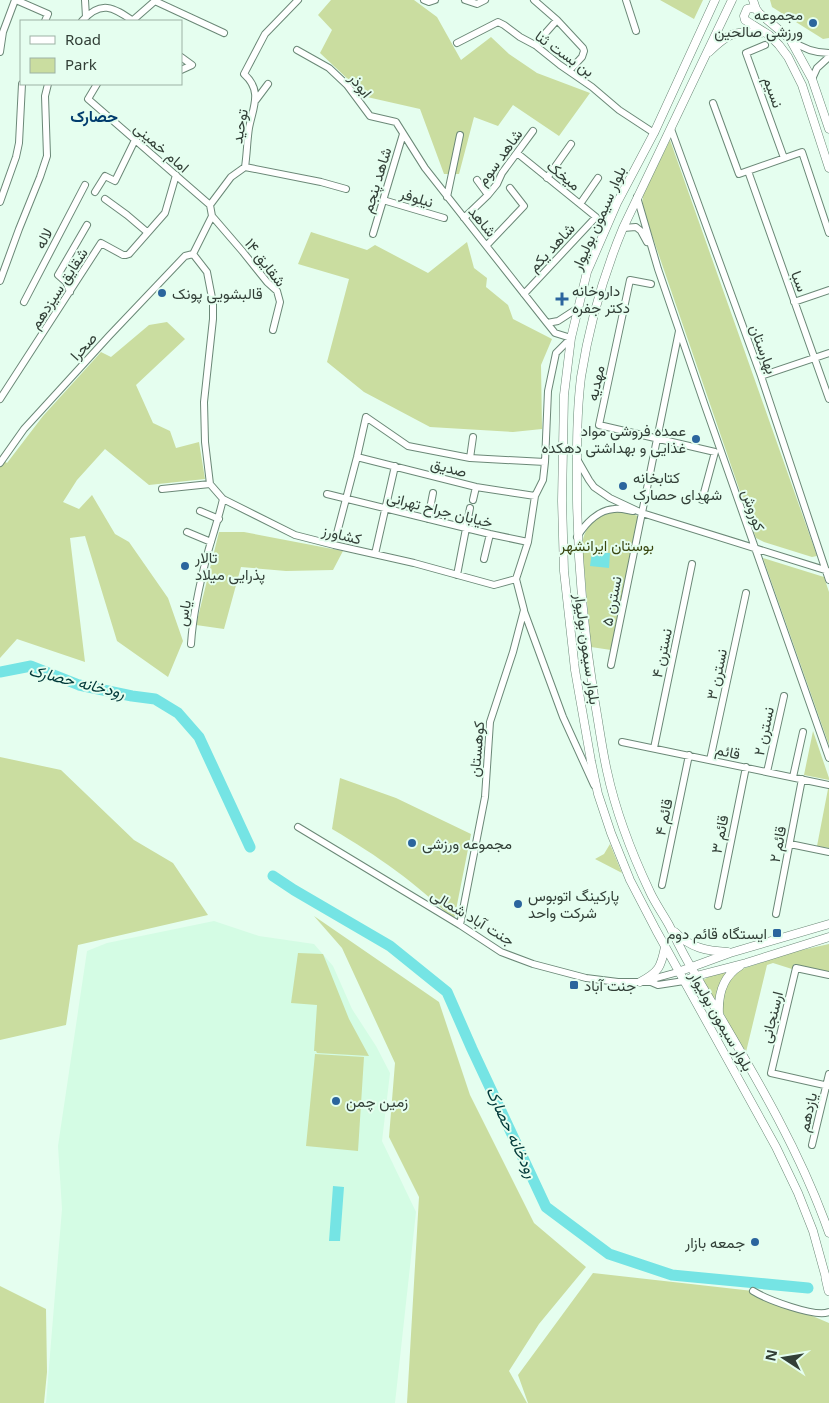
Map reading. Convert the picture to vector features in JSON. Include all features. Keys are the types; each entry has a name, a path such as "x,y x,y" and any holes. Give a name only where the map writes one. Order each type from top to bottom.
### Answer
{"highway":[{"path":"828,1280 829,1291"}],"main road":[{"name":"بلوار سیمون بولیوار","path":"715,0 654,133 617,202 587,272 571,338 566,375 562,502 564,571 575,670 591,761 598,794 612,833 630,880 678,972 780,1155 813,1231 828,1280"},
{"name":"بلوار سیمون بولیوار","path":"732,0 637,197 610,259 603,281 594,313 581,378 576,459 577,537 586,641 607,772 620,820 636,862 652,895 790,1143 829,1233"},
{"path":"754,0 756,9 766,20 790,39 812,79 829,129"},
{"path":"756,9 747,9 744,16 748,22 779,45 788,56 802,85 829,168"},
{"path":"706,55 722,40 732,34 746,31 764,33"},
{"name":"جنت آباد شمالی","path":"678,972 730,953 829,924"},
{"path":"669,925 680,938 695,947 730,953"},
{"name":"جنت آباد شمالی","path":"684,981 829,938"},
{"path":"640,982 650,977 661,966 665,947"},
{"path":"720,1016 719,999 721,988 730,974 746,962"}],"street":[{"path":"0,52 2,32 15,0 48,14 45,20"},
{"path":"84,0 84,19"},
{"name":"توحید","path":"210,205 232,177 245,167 249,129 256,100 253,84 244,74 265,34 298,0"},
{"path":"424,0 429,2 435,0"},
{"path":"465,0 477,4 485,0"},
{"path":"534,0 557,20 584,51 582,57 569,71"},
{"path":"626,0 636,31"},
{"path":"133,20 155,1 224,33"},
{"path":"84,19 97,10 112,8 131,20"},
{"path":"535,45 557,20"},
{"name":"بن بست ثنا","path":"457,43 498,22 535,45 619,110 654,133"},
{"path":"790,39 802,48 818,53 829,53"},
{"name":"نسیم","path":"764,45 746,52 784,158"},
{"name":"ابوذر","path":"297,50 329,68 347,84 370,116 396,122 403,134"},
{"path":"812,79 817,68 829,57"},
{"path":"182,58 192,65 182,70"},
{"path":"256,100 268,84"},
{"path":"0,202 19,144 22,85"},
{"path":"0,280 47,156 45,96 48,85"},
{"name":"امام خمینی","path":"95,85 88,99 210,205"},
{"path":"713,103 739,174 802,152 829,233"},
{"name":"بهارستان","path":"671,129 761,376 829,580"},
{"name":"شاهد سوم","path":"464,218 497,184 502,173 533,131"},
{"name":"شاهد","path":"403,134 447,198 555,333 571,338"},
{"name":"شاهد پنجم","path":"373,234 403,134"},
{"path":"447,198 460,136"},
{"path":"95,192 105,176 115,181 135,140"},
{"path":"547,178 571,144"},
{"name":"میخک","path":"517,153 596,217"},
{"path":"245,167 321,182 346,189"},
{"name":"سبا","path":"748,171 829,399"},
{"name":"شقایق سیزدهم","path":"0,399 101,243 123,255 129,254 165,213 176,175"},
{"path":"580,204 598,178"},
{"path":"477,180 488,195"},
{"name":"لاله","path":"24,302 85,185"},
{"path":"486,245 524,206 510,188"},
{"path":"637,197 658,269"},
{"path":"105,200 147,232"},
{"name":"نیلوفر","path":"383,200 444,218"},
{"path":"162,489 210,484 205,442 204,402 213,303 207,272 193,254 212,216 210,205"},
{"name":"شقایق ۱۴","path":"212,216 267,282 277,291 280,302 272,330"},
{"name":"شاهد یکم","path":"524,294 596,217"},
{"path":"70,292 66,282 58,275 87,225"},
{"path":"623,228 636,227 641,231 658,269"},
{"name":"صحرا","path":"0,463 24,429 109,336 186,256 193,254"},
{"name":"کوروش","path":"658,269 829,758"},
{"name":"مهدیه","path":"651,284 630,280 599,426 715,452 702,500"},
{"path":"794,302 829,290"},
{"path":"547,323 558,321 578,308"},
{"name":"نسترن ۵","path":"611,665 680,330"},
{"path":"516,579 528,542 535,496 543,480 546,462 548,391 556,353 571,338"},
{"path":"761,376 829,353"},
{"path":"336,537 366,417 408,446 470,458 546,462"},
{"path":"470,458 473,437"},
{"name":"صدیق","path":"357,457 476,487 535,496"},
{"path":"576,459 589,480 601,493 610,498 642,512 827,571"},
{"path":"375,554 395,466"},
{"name":"کشاورز","path":"210,484 223,499 296,535 494,585 516,579"},
{"path":"473,500 476,487"},
{"path":"428,519 433,493"},
{"name":"خیابان جراح تهرانی","path":"327,494 528,542"},
{"name":"یاس","path":"191,644 197,601 223,499"},
{"path":"457,575 470,508"},
{"path":"577,537 590,521 602,512 615,508 642,512"},
{"path":"200,511 218,519"},
{"path":"187,532 211,542"},
{"path":"484,559 490,534"},
{"name":"نسترن ۴","path":"654,748 692,564"},
{"name":"کوهستان","path":"460,925 485,796 490,722 513,652 524,610 516,579"},
{"name":"نسترن ۳","path":"710,760 746,593"},
{"path":"524,610 563,718 598,794"},
{"name":"نسترن ۲","path":"767,772 784,696"},
{"path":"793,777 803,732"},
{"name":"قائم","path":"622,742 829,785"},
{"name":"قائم ۴","path":"662,884 689,755"},
{"name":"قائم ۳","path":"718,906 746,767"},
{"name":"قائم ۲","path":"776,914 802,779"},
{"name":"جنت آباد شمالی","path":"298,827 501,952 533,964 586,978 618,982 651,982 658,985 684,981"},
{"path":"790,844 829,852"},
{"name":"ارسنجانی","path":"828,1086 771,1072 796,968 829,975"},
{"name":"جنت آباد شمالی","path":"651,982 656,978 678,972"},
{"name":"یازدهم","path":"812,1145 828,1086 829,1074"},
{"path":"752,1291 765,1298 794,1307 824,1314 829,1312"}],"shaded area":[{"path":"214,921 259,936 314,944 333,966 352,1009 376,1046 390,1073 382,1141 416,1212 395,1403 46,1403 62,1209 58,1146 87,951 107,943"}],"green space":[{"path":"331,0 414,0 437,17 461,60 491,37 509,54 537,73 590,93 559,136 513,105 498,126 474,117 459,174 444,174 420,109 367,97 320,53 332,30 318,15"},
{"path":"660,0 703,0 694,19"},
{"name":"مجموعه ورزشی صالحین","path":"770,0 829,0 829,38 823,39 772,7"},
{"path":"670,140 817,556 812,557 756,538 642,206 643,195"},
{"path":"311,232 367,250 375,245 428,273 467,242 474,268 487,278 486,287 508,305 513,319 552,339 541,365 542,429 513,432 430,427 364,392 327,362 349,279 298,264"},
{"path":"167,322 185,339 136,385 153,423 170,431 176,448 199,442 205,479 149,485 105,449 77,480 63,502 79,509 92,495 115,534 129,542 168,598 183,641 168,677 117,641 85,536 70,538 85,662 17,639 0,658 0,458 7,463 43,416 101,352 111,357 149,325"},
{"name":"بوستان ایرانشهر","path":"616,511 639,516 611,650 591,647 582,545 586,532 593,522"},
{"path":"219,532 244,532 343,551 333,570 286,571 241,567 224,629 196,625"},
{"path":"763,558 824,577 829,592 829,745"},
{"path":"813,731 829,778 829,780 804,775"},
{"path":"0,757 61,770 134,840 173,863 208,915 78,945 66,1025 0,1040"},
{"name":"مجموعه ورزشی","path":"340,778 396,798 471,834 454,920 396,871 332,829"},
{"path":"829,789 829,848 817,846"},
{"path":"610,844 622,873 595,859 604,854"},
{"path":"314,916 439,1002 470,1095 534,1223 586,1267 539,1324 509,1371 527,1403 407,1403 419,1197 389,1137 395,1063 342,948"},
{"path":"829,944 829,973 794,964 792,969 773,963 767,965 746,1052 731,1029 722,1010 722,997 731,976 742,969 793,952"},
{"path":"298,953 323,954 349,1019 369,1056 317,1053 314,1051 317,1005 291,1003"},
{"path":"733,969 717,1005 703,980 712,975"},
{"name":"زمین چمن","path":"315,1054 364,1057 358,1151 306,1146"},
{"path":"593,1273 753,1291 829,1323 829,1403 528,1403 518,1375"},
{"path":"0,1286 46,1309 47,1372 44,1403 0,1403"}],"water":[{"path":"592,551 610,553 609,568 590,566"},
{"path":"333,1186 344,1187 340,1241 329,1241"}],"waterway":[{"name":"رودخانه حصارک","path":"0,672 31,666 79,685 155,699 178,713 199,737 250,847"},
{"name":"رودخانه حصارک","path":"273,876 390,946 447,992 546,1207 609,1254 672,1275 808,1288"}],"place":[{"name":"مجموعه ورزشی صالحین","path":"813,23"},
{"name":"قالبشویی پونک","path":"162,293"},
{"name":"داروخانه دکتر جفره","path":"562,299"},
{"name":"عمده فروشی مواد غذایی و بهداشتی دهکده","path":"696,439"},
{"name":"کتابخانه شهدای حصارک","path":"623,486"},
{"name":"تالار پذرایی میلاد","path":"185,566"},
{"name":"مجموعه ورزشی","path":"412,843"},
{"name":"پارکینگ اتوبوس شرکت واحد","path":"518,904"},
{"name":"ایستگاه قائم دوم","path":"777,933"},
{"name":"جنت آباد","path":"574,985"},
{"name":"زمین چمن","path":"336,1101"},
{"name":"جمعه بازار","path":"755,1242"}],"district":[{"name":"حصارک","path":"94,116"}]}
